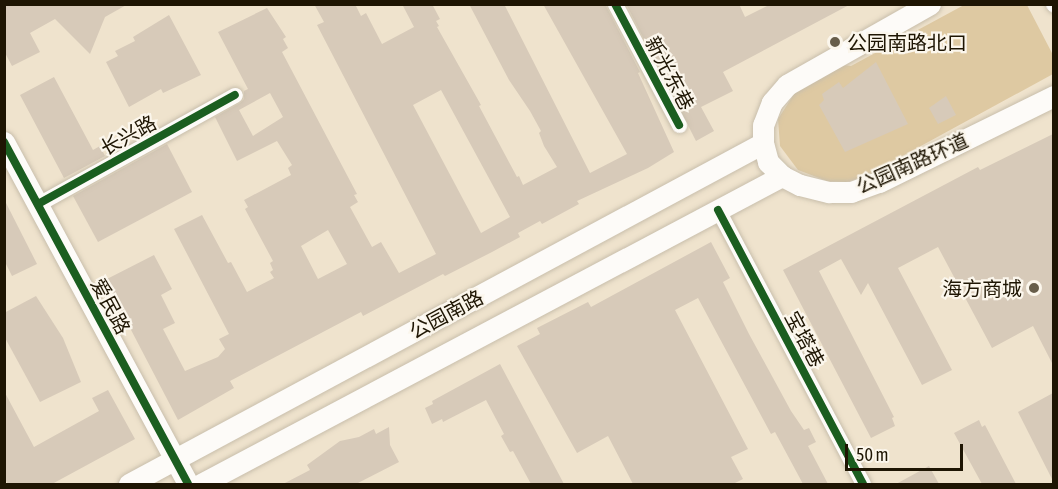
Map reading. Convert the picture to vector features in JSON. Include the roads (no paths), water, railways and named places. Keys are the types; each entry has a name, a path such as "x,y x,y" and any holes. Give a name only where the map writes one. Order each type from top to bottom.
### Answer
{"main road":[{"path":"782,176 768,162 763,143 763,125 772,102 787,85 930,4"},
{"name":"公园南路环道","path":"782,176 800,185 829,192 851,192 879,183 1053,96"},
{"name":"爱民路","path":"4,142 188,484"},
{"name":"公园南路","path":"129,484 763,143"},
{"name":"公园南路","path":"201,484 782,176"}],"street":[{"name":"新光东巷","path":"615,4 679,125"},
{"name":"长兴路","path":"38,204 235,95"},
{"name":"宝塔巷","path":"718,210 863,484"}],"place":[{"name":"公园南路北口","path":"835,42"},
{"name":"海方商城","path":"1034,288"}]}
